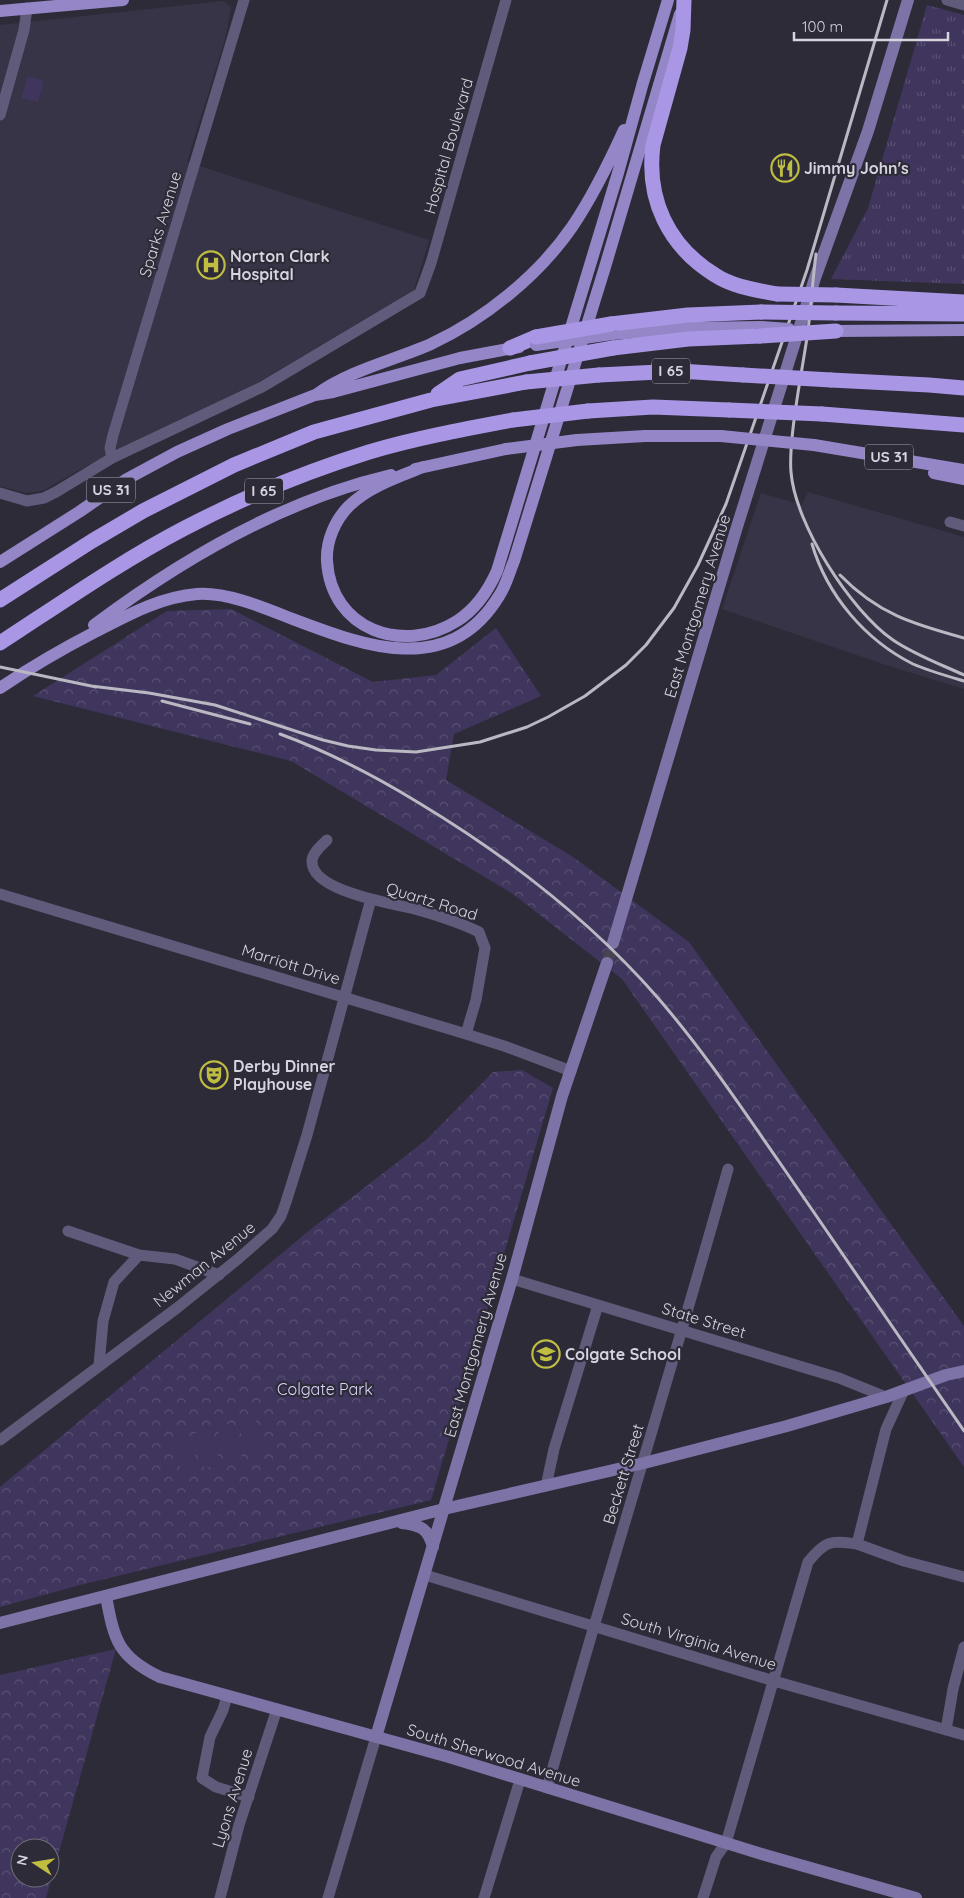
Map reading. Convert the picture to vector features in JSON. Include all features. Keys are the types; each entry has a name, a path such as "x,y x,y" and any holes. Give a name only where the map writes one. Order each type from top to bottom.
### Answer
{"highway":[{"path":"684,0 680,48 653,145 652,156 654,195 668,230 691,258 716,276 749,288 778,294 964,302"},
{"path":"510,348 536,341 612,335 688,339 836,313 964,314"},
{"path":"431,400 460,379 530,363 612,335 688,315 760,325 836,331"},
{"name":"I 65","path":"0,600 143,510 234,465 314,432 431,400 526,382 599,375 679,371 964,388"},
{"path":"929,385 964,379"},
{"name":"I 65","path":"0,643 128,561 182,529 245,498 369,452 449,432 513,420 653,407 822,414 964,425"}],"main road":[{"path":"0,11 123,0"},
{"path":"423,467 394,478 354,501 342,514 328,548 327,564 331,583 344,608 364,625 392,636 415,637 443,629 458,621 478,603 489,588 497,571 632,127 644,79 668,0"},
{"path":"62,649 127,614 155,603 199,594 220,596 256,604 345,638 389,648 409,650 440,645 458,638 481,620 500,595 514,561 605,267 684,0"},
{"path":"316,395 332,383 404,356 454,333 501,302 547,259 571,229 591,197 614,154 644,79"},
{"path":"836,331 964,330"},
{"name":"US 31","path":"0,562 80,512 127,479 228,429 316,395 510,348"},
{"name":"US 31","path":"0,688 62,649 109,614 180,567 275,515 361,482 423,467 506,449 577,440 645,436 721,436 814,445 964,470"},
{"path":"879,455 920,470 964,479"}],"street":[{"name":"Sparks Avenue","path":"112,458 110,448 125,394 244,0"},
{"name":"Hospital Boulevard","path":"112,458 262,386 420,294 432,263 506,0"},
{"name":"East Montgomery Avenue","path":"613,943 733,539 815,278 868,131 908,0"},
{"path":"947,0 964,5"},
{"path":"0,115 24,30 27,8"},
{"path":"0,493 27,501 44,498 112,458"},
{"path":"950,522 964,526"},
{"name":"Quartz Road","path":"327,840 313,855 313,868 325,882 344,891 428,913 462,924 479,932 485,948 476,1000 466,1034"},
{"name":"Marriott Drive","path":"0,894 466,1034 504,1046 571,1072"},
{"name":"Newman Avenue","path":"0,1440 219,1275 259,1242 272,1229 281,1216 307,1135 372,899"},
{"name":"East Montgomery Avenue","path":"376,1737 512,1279 571,1072 607,963"},
{"name":"Beckett Street","path":"547,1788 593,1626 644,1463 728,1169"},
{"path":"68,1231 138,1255 175,1259 219,1275"},
{"path":"99,1365 103,1321 114,1282 138,1255"},
{"name":"State Street","path":"512,1279 839,1378 886,1397"},
{"path":"546,1486 554,1448 598,1305"},
{"path":"0,1624 444,1509 644,1463 787,1426 886,1397 964,1371"},
{"path":"857,1544 886,1430 904,1390"},
{"path":"397,1522 413,1524 426,1530 433,1547"},
{"path":"703,1898 716,1857 726,1843 808,1562 818,1550 835,1541 857,1544 904,1561 964,1578"},
{"name":"South Virginia Avenue","path":"425,1575 774,1681 964,1735"},
{"name":"South Sherwood Avenue","path":"106,1596 118,1643 129,1659 143,1670 160,1678 278,1709 460,1761 726,1843 916,1898"},
{"path":"946,1730 953,1689 964,1647"},
{"path":"227,1696 223,1710 210,1737 202,1778 216,1787 249,1797"},
{"name":"Lyons Avenue","path":"220,1898 249,1797 278,1709"},
{"path":"329,1898 376,1737"},
{"path":"484,1898 520,1780"}],"shaded area":[{"name":"Norton Clark Hospital","path":"224,1 231,7 226,36 187,162 429,240 414,290 257,383 81,469 42,491 26,493 0,486 0,25"},
{"path":"808,492 964,537 964,689 886,665 722,609 761,493 802,505"}],"green space":[{"path":"927,5 964,15 964,284 831,279 868,208"},
{"path":"28,76 44,81 38,102 21,98"},
{"path":"231,609 373,682 436,675 496,628 541,696 454,734 446,780 573,857 689,942 964,1326 964,1467 622,979 513,894 291,761 33,696 167,611"},
{"name":"Colgate Park","path":"522,1070 553,1088 431,1500 80,1585 0,1607 0,1487 311,1229 426,1140 493,1072"},
{"path":"255,1418 264,1453 248,1457 238,1422"},
{"path":"233,1423 242,1458 226,1463 217,1427"},
{"path":"211,1429 220,1464 204,1468 195,1433"},
{"path":"189,1434 199,1470 182,1474 173,1438"},
{"path":"116,1649 60,1848 60,1838 10,1838 10,1888 49,1888 46,1898 0,1898 0,1675"}],"tunnel":[{"path":"607,963 613,943"}],"railway":[{"path":"91,686 149,693 215,705 323,740 348,746 376,750 416,752 480,742 527,727 585,696 626,665 646,645 674,608 698,565 726,504 807,270 887,0"},
{"path":"816,254 808,333 795,414 791,455 791,472 795,493 803,516 827,564 859,608 876,626 893,640 910,650 964,675"},
{"path":"812,544 827,581 850,614 864,629 895,654 913,664 964,681"},
{"path":"840,575 868,599 897,616 928,628 964,638"},
{"path":"0,667 96,687"},
{"path":"162,701 250,724"},
{"path":"280,734 369,774 452,823 546,891 576,916 632,969 675,1018 721,1079 964,1431"}],"place":[{"name":"Jimmy John's","path":"785,168"},
{"name":"Norton Clark Hospital","path":"211,265"},
{"name":"Derby Dinner Playhouse","path":"214,1075"},
{"name":"Colgate School","path":"546,1354"}]}
